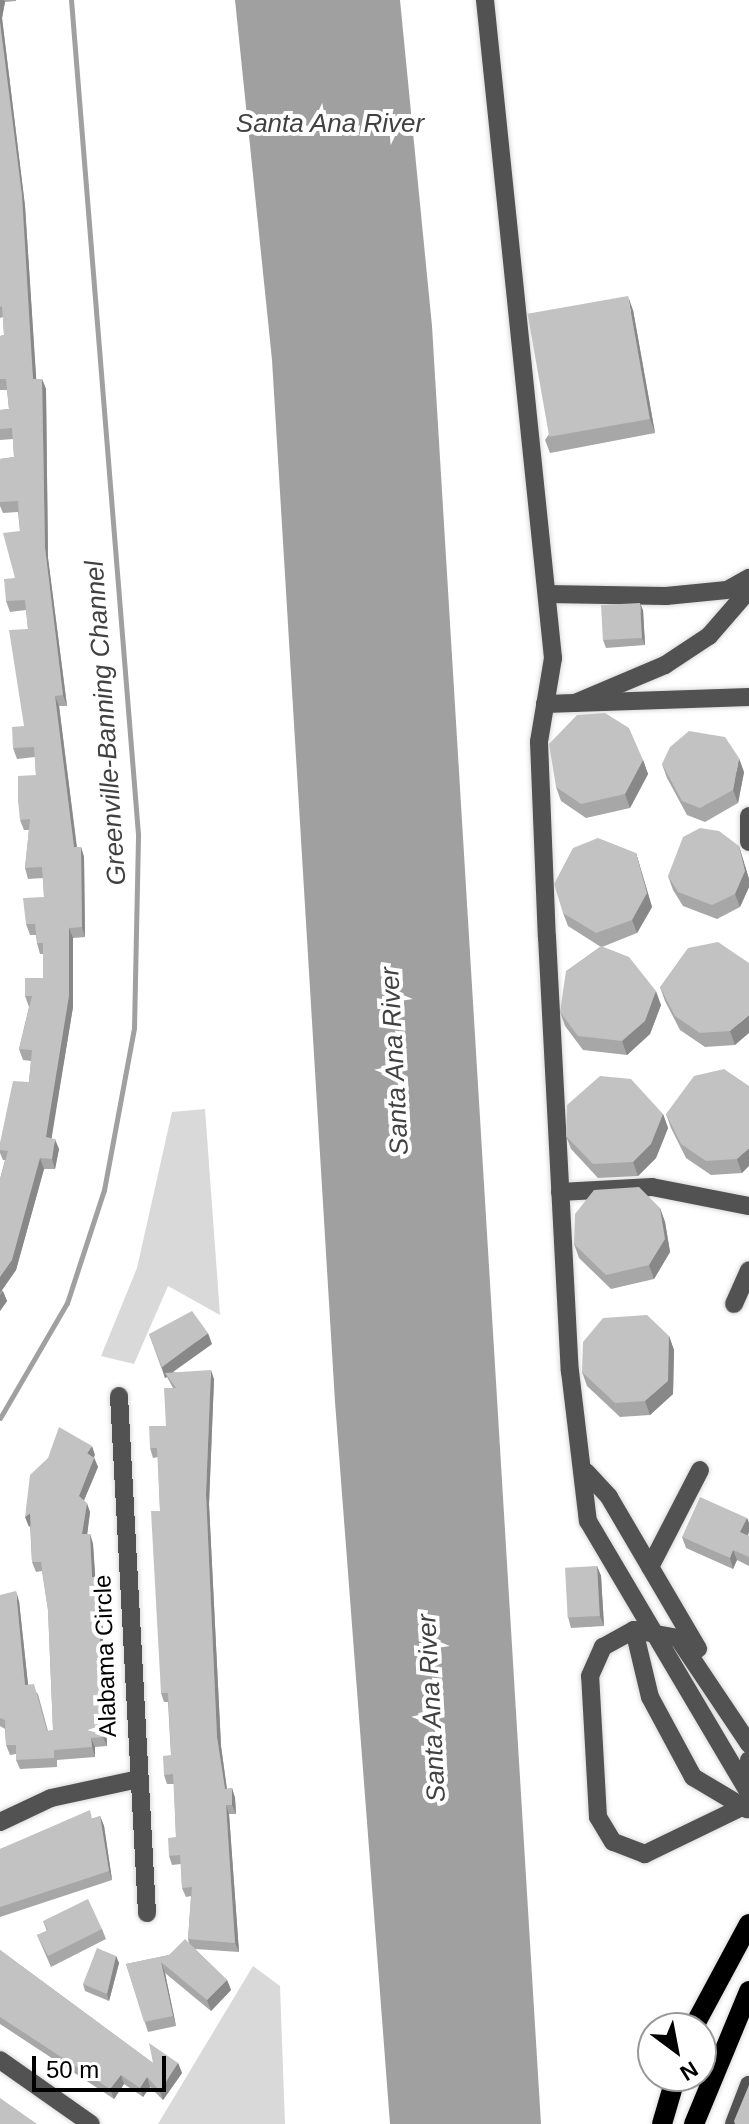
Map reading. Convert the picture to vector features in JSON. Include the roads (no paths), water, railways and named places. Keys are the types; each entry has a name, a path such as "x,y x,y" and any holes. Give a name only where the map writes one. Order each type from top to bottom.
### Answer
{"main road":[{"path":"702,2012 749,1924"},
{"path":"694,2124 749,1991"},
{"path":"662,2124 671,2092"}],"street":[{"path":"485,0 553,658 539,742 570,1371 595,1538 641,1630 665,1660 747,1801"},
{"path":"547,594 666,596 727,590 749,578"},
{"path":"575,703 665,665 709,636 749,590"},
{"path":"545,704 749,697"},
{"path":"749,816 749,842"},
{"path":"560,1192 652,1187 749,1206"},
{"path":"734,1304 749,1270"},
{"name":"Alabama Circle","path":"119,1396 134,1780 147,1913"},
{"path":"650,1567 700,1470"},
{"path":"586,1472 650,1567 749,1745"},
{"path":"641,1630 633,1651 663,1727 693,1777 747,1801"},
{"path":"747,1801 645,1854 622,1850 605,1831 590,1676 603,1647 641,1630 686,1645 749,1745"},
{"path":"665,1660 684,1675 726,1744 749,1745"},
{"path":"747,1801 749,1760"},
{"path":"1,1817 51,1798 134,1780"},
{"path":"0,2060 91,2124"},
{"path":"734,2124 749,2085"}],"water":[{"name":"Santa Ana River","path":"235,0 400,0 432,326 541,2124 390,2124 335,1402 272,360"}],"waterway":[{"name":"Greenville-Banning Channel","path":"0,1418 67,1303 104,1190 134,1028 138,834 71,0"}]}
